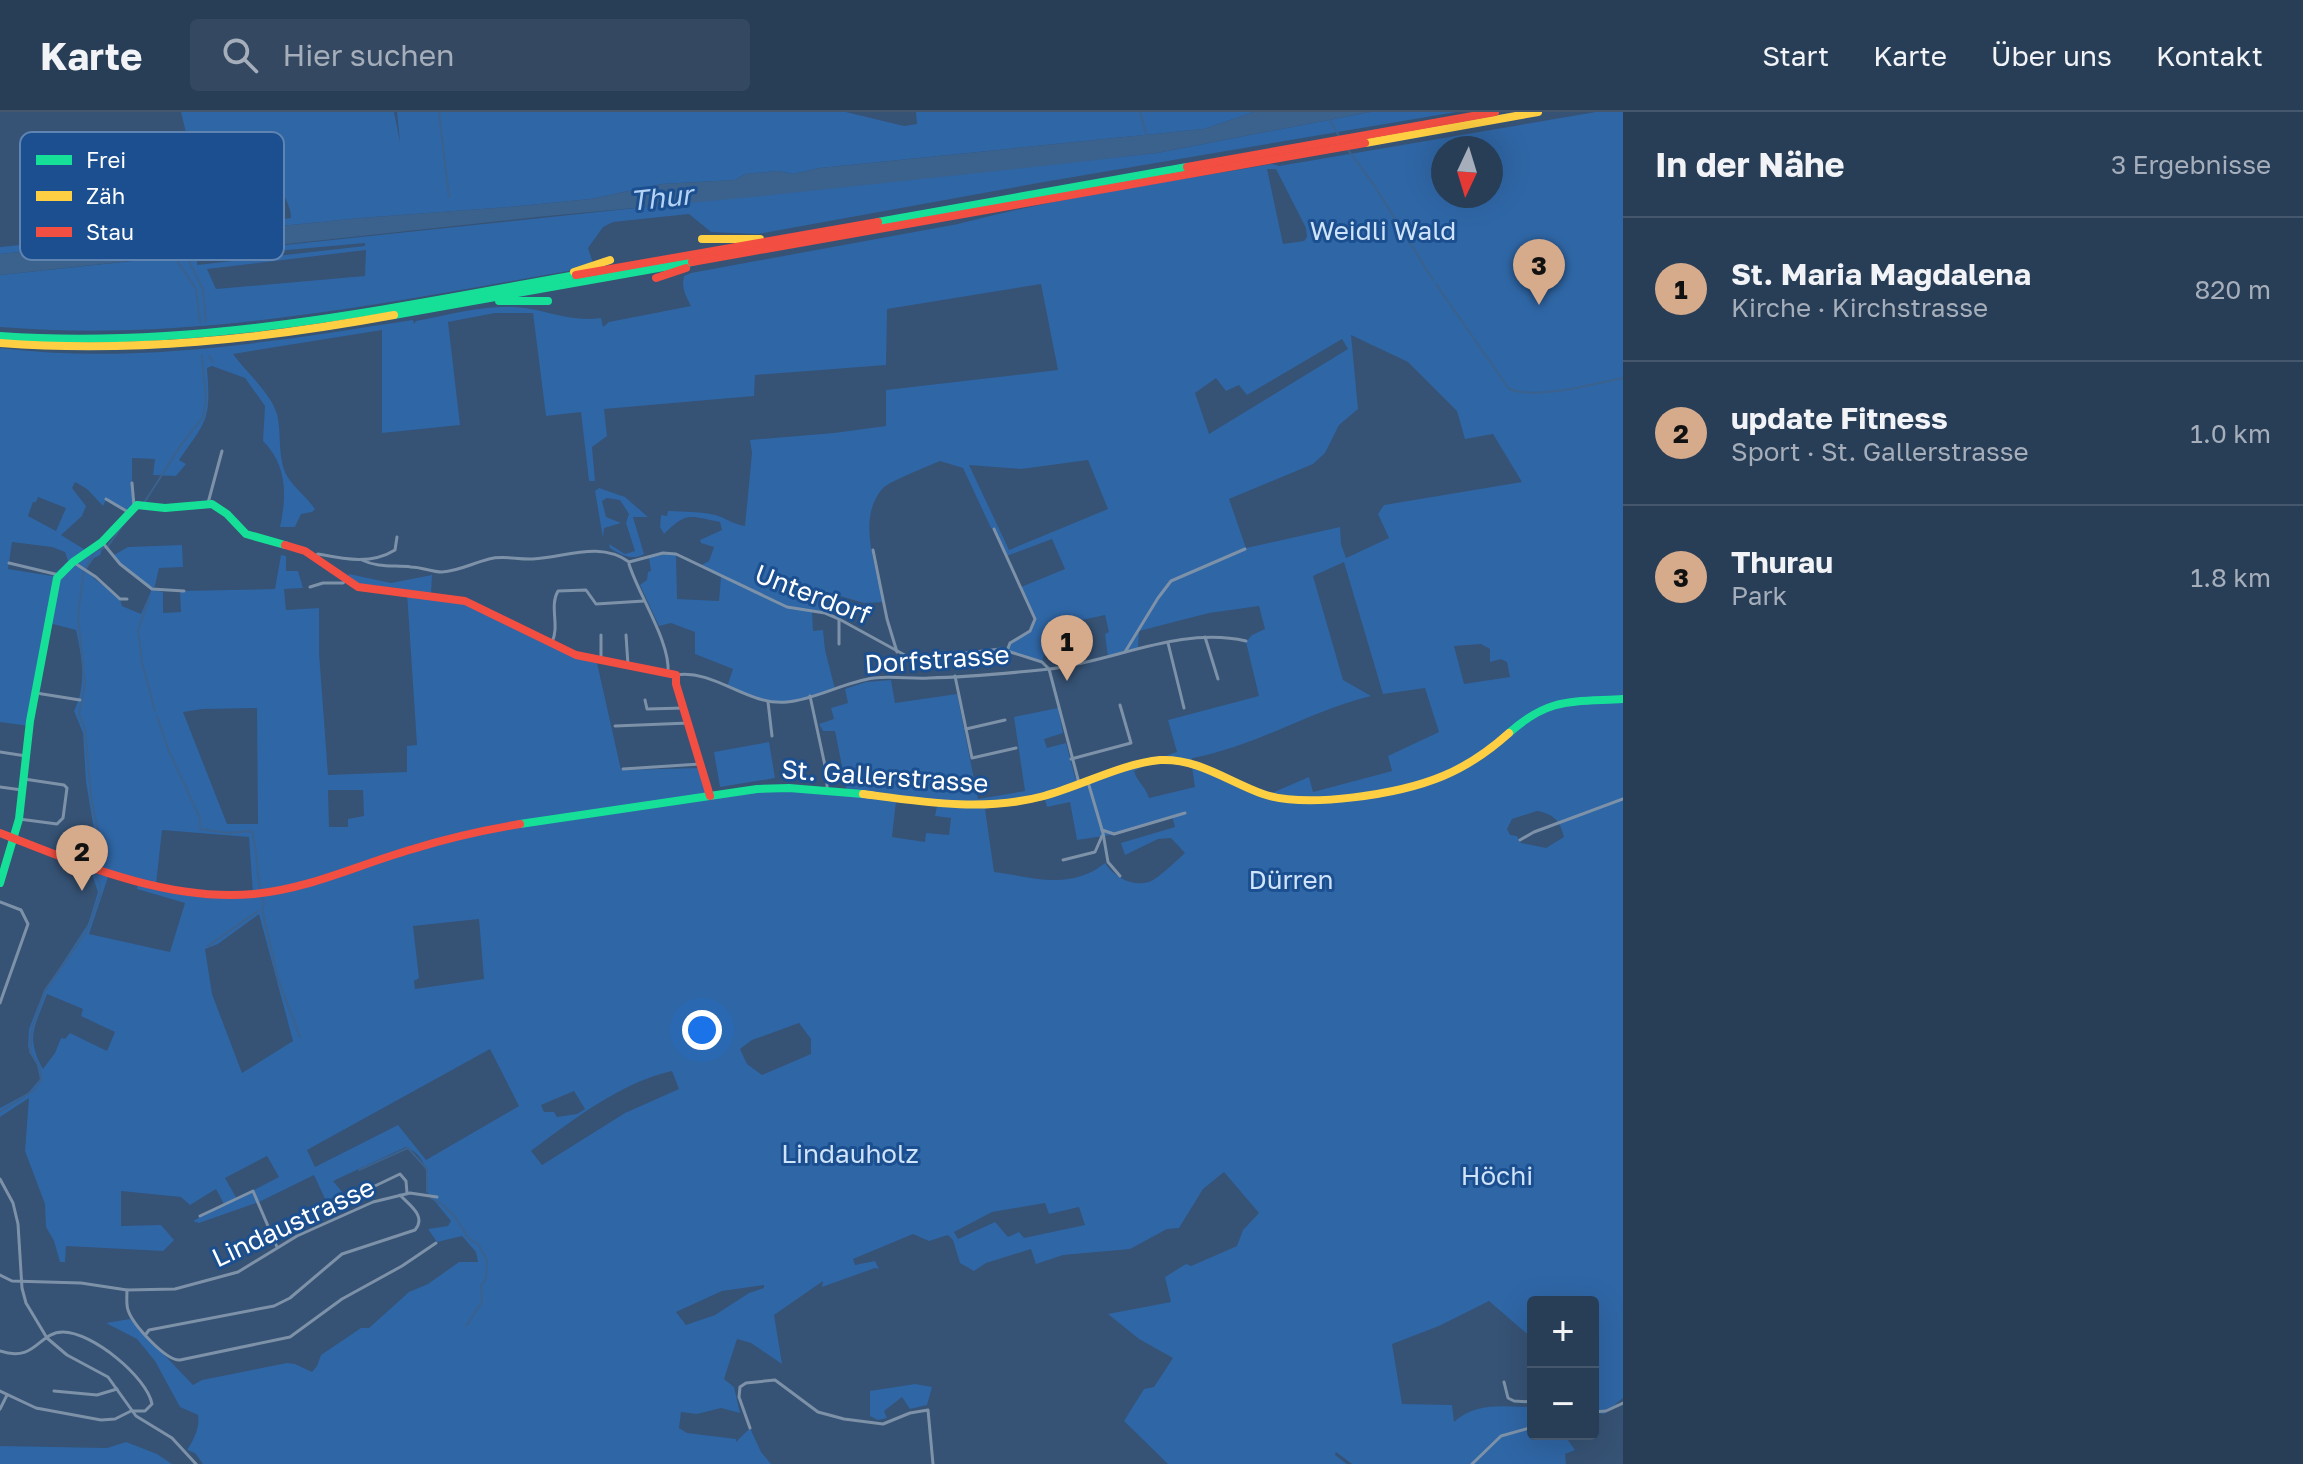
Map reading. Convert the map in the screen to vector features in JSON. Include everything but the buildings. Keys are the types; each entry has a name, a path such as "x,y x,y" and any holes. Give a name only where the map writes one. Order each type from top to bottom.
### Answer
{"main road":[{"path":"457,305 1345,143 1495,112"},
{"path":"0,343 85,348 184,344 273,335 530,284 806,235 1538,112"},
{"path":"702,239 752,240 806,235"},
{"path":"656,278 739,255"},
{"path":"530,284 610,260"},
{"path":"0,336 77,341 191,337 417,308 500,301 548,301"},
{"path":"0,883 19,819 36,693 59,575 102,542 138,507 208,503 222,510 252,537 315,556 346,580 370,590 465,601 576,655 672,674 710,796"},
{"name":"St. Gallerstrasse","path":"0,833 94,866 186,891 216,895 260,893 293,887 471,833 760,789 827,789 949,804 984,805 1038,798 1139,764 1167,760 1194,764 1256,791 1294,801 1314,801 1435,780 1465,765 1546,707 1623,699"}],"street":[{"path":"208,503 222,451"},
{"path":"106,499 138,507 132,483"},
{"path":"994,529 1035,619 1030,631 1010,643 1007,651"},
{"path":"362,560 391,553 397,547 397,537"},
{"path":"102,542 120,564 150,588 161,592 184,591"},
{"path":"1125,652 1171,581 1245,549"},
{"path":"873,550 897,652"},
{"path":"315,556 436,572 463,569 495,558 532,559 585,551 614,553 629,562 672,674"},
{"name":"Unterdorf","path":"629,562 667,552 787,607 820,612 839,619 907,657 923,659 977,650 1007,651 1042,662 1049,669"},
{"path":"73,562 120,599 127,599"},
{"path":"9,563 59,575"},
{"path":"310,587 346,580"},
{"path":"551,644 556,632 554,598 558,591 588,591 596,604 644,601"},
{"path":"839,619 839,644"},
{"path":"601,635 601,660"},
{"path":"626,635 628,665"},
{"name":"Dorfstrasse","path":"672,674 701,677 768,702 784,703 874,678 1049,669 1205,637 1223,636 1246,641"},
{"path":"1205,637 1218,679"},
{"path":"1168,643 1184,708"},
{"path":"1049,669 1071,759 1103,831 1108,862 1120,876"},
{"path":"955,676 972,758 1016,748"},
{"path":"36,693 80,700"},
{"path":"810,696 827,775 827,789"},
{"path":"645,700 647,709 684,708"},
{"path":"768,702 772,736"},
{"path":"1071,759 1131,743 1120,705"},
{"path":"966,729 1005,720"},
{"path":"615,726 689,723"},
{"path":"0,752 26,756"},
{"path":"623,769 700,764"},
{"path":"19,819 57,824 63,818 67,788 24,779"},
{"path":"0,787 22,790"},
{"path":"1520,840 1623,799"},
{"path":"1103,831 1114,834 1185,813"},
{"path":"1063,860 1095,852 1103,831"},
{"path":"0,902 21,910 28,924 0,1003"},
{"path":"356,1195 400,1174 406,1181 407,1193"},
{"path":"0,1179 13,1203 18,1224 22,1281 30,1311 47,1338 67,1355 108,1377 131,1411 172,1438 196,1464"},
{"path":"200,1216 253,1191 278,1248"},
{"name":"Lindaustrasse","path":"0,1275 9,1280 81,1283 127,1290 175,1289 247,1267 297,1236 355,1210 407,1193 437,1197"},
{"path":"146,1334 149,1330 274,1306 298,1292 342,1254 415,1230 420,1224 419,1217 400,1195"},
{"path":"127,1290 129,1313 169,1358 177,1361 280,1341 302,1330 342,1299 436,1243"},
{"path":"0,1351 14,1354 25,1352 58,1332 71,1333 96,1343 112,1354 140,1383 152,1406 148,1410 131,1411 115,1419 101,1420 39,1409 0,1391"},
{"path":"750,1428 739,1397 740,1387 746,1383 771,1380 780,1382 815,1410 848,1420 883,1424 907,1414 928,1410 933,1464"},
{"path":"1504,1382 1508,1398 1527,1402"},
{"path":"54,1391 97,1395 117,1389"},
{"path":"0,1409 7,1395"},
{"path":"1599,1412 1623,1403"},
{"path":"1472,1464 1501,1436 1527,1429"}],"green space":[{"path":"181,112 394,112 400,142 397,112 846,112 904,126 917,124 916,112 1254,112 1204,129 820,168 793,174 778,171 745,174 735,180 662,184 591,199 284,226 284,219 291,218 284,194 284,132 186,132"},
{"path":"1370,112 1456,112 758,234 711,232 689,214 613,222 603,227 588,248 593,263 574,270 360,307 216,325 144,329 0,327 0,275 142,260 197,260 197,265 241,260 282,260 207,269 216,289 365,276 366,250 284,260 284,255 365,246 365,243 284,250 284,245 1157,153"},
{"path":"1596,112 1623,112 1623,1398 1604,1414 1599,1413 1599,1296 1527,1296 1527,1334 1489,1301 1439,1326 1392,1344 1402,1404 1452,1405 1454,1422 1481,1408 1527,1407 1527,1440 1568,1440 1575,1450 1565,1454 1566,1464 1352,1464 1336,1452 1335,1455 1347,1464 1168,1464 1124,1421 1144,1389 1154,1387 1173,1358 1139,1339 1108,1314 1171,1302 1165,1277 1186,1264 1191,1266 1237,1246 1243,1230 1259,1213 1224,1172 1203,1189 1179,1228 1167,1229 1130,1249 1063,1255 1036,1264 1031,1249 986,1263 974,1271 960,1263 953,1240 948,1235 929,1241 913,1234 853,1259 855,1265 875,1261 879,1269 822,1287 823,1281 774,1315 782,1364 751,1343 737,1339 724,1379 734,1387 740,1413 721,1408 697,1414 681,1412 679,1428 687,1433 736,1439 736,1442 750,1428 761,1452 771,1464 203,1464 195,1453 187,1450 196,1433 198,1415 180,1407 155,1361 137,1339 106,1323 130,1319 193,1385 202,1380 287,1363 312,1372 321,1355 361,1328 369,1328 409,1292 428,1284 459,1262 478,1262 476,1252 462,1236 437,1242 428,1229 448,1226 451,1221 428,1193 422,1160 406,1147 333,1181 343,1193 326,1201 314,1175 259,1202 199,1223 193,1221 224,1204 216,1189 190,1205 181,1197 121,1191 121,1226 161,1225 174,1240 163,1251 66,1246 65,1262 60,1262 46,1227 45,1204 25,1151 29,1098 0,1117 0,1108 28,1093 40,1079 28,1047 29,1029 43,993 88,924 98,892 92,874 94,829 86,782 83,733 74,711 82,681 76,630 49,623 29,726 0,722 0,348 103,354 207,348 413,320 414,324 453,313 503,307 526,308 580,319 601,318 603,327 609,322 691,306 683,284 684,276 691,273 958,224 1114,191 1272,164 1279,166 1431,140 1431,208 1503,208 1503,136 1455,136","holes":["1267,169 1276,169 1306,228 1304,241 1283,244","1041,284 1058,370 886,390 886,426 750,440 752,453 745,526 702,513 668,511 667,516 661,515 660,527 664,534 689,517 720,522 722,530 700,540 714,547 709,561 700,566 721,577 719,601 677,599 676,554 649,558 651,571 647,580 640,585 659,626 671,623 695,632 695,654 733,669 727,687 775,703 835,689 823,630 813,631 812,611 823,611 823,591 864,603 884,602 870,543 869,528 875,500 887,485 940,461 963,468 1007,556 1052,539 1065,569 1021,587 1035,619 1030,631 1010,643 1007,651 1042,662 1044,654 1058,639 1067,646 1082,620 1105,615 1109,632 1105,634 1108,657 1138,648 1139,631 1209,613 1259,606 1265,629 1246,642 1259,696 1168,720 1177,752 1080,785 1066,743 1047,748 1044,739 1063,733 1058,708 1014,717 1025,791 978,799 957,694 895,703 891,680 866,682 845,689 848,703 831,708 834,719 819,724 823,731 835,731 847,791 760,789 710,796 702,768 621,770 597,663 599,660 560,648 476,605 431,595 432,575 391,583 349,574 346,580 370,590 407,593 417,745 407,746 407,772 328,775 319,653 319,608 286,610 284,589 303,588 298,571 286,571 286,556 281,555 275,589 180,591 181,612 163,613 163,592 154,590 159,568 183,567 182,545 128,547 112,556 152,589 141,614 122,606 120,599 85,571 100,555 104,545 102,542 87,551 61,535 82,516 86,506 72,488 75,482 87,489 103,506 106,500 128,512 134,506 132,458 155,459 153,475 176,476 186,464 179,460 202,426 208,409 207,368 212,366 245,378 265,406 263,441 277,460 283,481 284,503 280,527 295,527 301,514 315,509 284,469 274,406 233,354 382,330 382,433 460,425 448,322 495,313 533,313 546,416 581,412 589,481 595,481 592,447 607,436 604,409 754,396 755,375 886,365 887,309","1351,335 1408,362 1457,411 1465,439 1493,434 1522,482 1384,505 1378,514 1389,538 1346,558 1340,527 1246,548 1229,499 1313,464 1325,453 1339,425 1358,409","1342,339 1348,349 1209,434 1195,393 1216,378 1226,391 1239,385 1247,395","1088,460 1108,509 1009,550 969,465 1021,469","38,497 66,508 56,531 28,516","12,542 52,547 65,552 68,561 52,576 8,569","1344,562 1383,694 1425,688 1439,732 1388,756 1392,771 1313,792 1309,777 1267,795 1189,763 1193,758 1239,745 1326,710 1371,696 1343,680 1313,576","1481,644 1490,649 1490,662 1501,659 1507,662 1510,677 1464,684 1454,646","257,708 258,824 227,824 183,712","1167,763 1192,767 1195,787 1149,798 1134,771 1147,765","328,790 363,790 364,816 348,819 348,827 329,827","1045,800 1047,807 1070,802 1077,840 1117,834 1172,816 1175,827 1121,843 1125,855 1158,839 1171,838 1185,853 1157,877 1143,883 1124,880 1105,863 1092,872 1065,879 994,872 985,809","896,801 937,806 935,816 951,818 949,835 926,833 925,842 892,837","1537,811 1555,819 1564,837 1546,848 1521,843 1517,836 1510,835 1507,829 1512,819","162,830 249,837 253,894 196,893 156,884","109,874 138,884 137,889 185,903 170,952 89,934","259,914 293,1041 242,1073 212,994 205,949 218,944","479,919 484,979 415,989 414,981 419,978 413,926","47,994 83,1009 81,1016 115,1032 107,1051 70,1033 65,1039 61,1038 43,1069 34,1048 36,1024","799,1023 811,1039 811,1054 762,1075 747,1064 740,1049 752,1040","490,1049 519,1106 426,1160 398,1125 315,1167 307,1150","672,1071 679,1089 625,1113 542,1165 531,1151 616,1093","574,1091 585,1109 577,1114 557,1117 554,1112 544,1112 541,1105","267,1156 279,1177 237,1199 225,1178","1045,1203 1049,1214 1079,1207 1085,1225 1024,1238 1019,1232 1008,1237 995,1222 958,1239 954,1232 992,1212","764,1285 764,1288 749,1293 715,1315 686,1325 676,1312 722,1291"]},
{"path":"20,245 20,252 0,254 0,247"},
{"path":"599,488 625,497 648,517 633,517 644,554 631,557 610,548 609,544 625,554 635,551 626,523 629,514 620,500 607,498 602,501 606,517 621,523 604,528 603,538 595,491"},
{"path":"769,742 775,778 720,787 714,752"},
{"path":"915,1384 932,1387 927,1405 910,1409 902,1397 884,1411 887,1418 878,1420 870,1416 870,1391"},
{"path":"126,1442 157,1454 172,1464 0,1464 0,1446 107,1448"}],"water":[{"name":"Thur","path":"1254,112 1370,112 1157,153 284,244 284,226 591,199 662,184 735,180 745,174 778,171 793,174 820,168 1204,129"},
{"path":"20,252 20,260 139,260 0,275 0,254"}],"waterway":[{"path":"439,112 449,197"},
{"path":"1140,112 1147,138"},
{"path":"1330,120 1335,129"},
{"path":"1336,131 1340,138"},
{"path":"1348,150 1374,185 1433,280"},
{"path":"177,260 196,289 200,323"},
{"path":"188,260 203,289 206,322"},
{"path":"1436,284 1509,389 1549,392 1623,378"},
{"path":"144,503 203,417 206,399 202,355"},
{"path":"209,356 213,362"},
{"path":"108,546 130,515"},
{"path":"0,1112 34,1090 41,1079 40,1068 30,1052 32,1028 45,990 86,932 100,895 100,884 94,872 98,832 91,796 85,729 79,714 85,683 78,618 83,574 95,551 104,548"},
{"path":"149,599 138,630 142,663 155,711"},
{"path":"157,716 168,749 200,818 200,829 228,833 252,831 264,904 262,909 278,979 300,1037"},
{"path":"208,946 258,911"},
{"path":"359,1170 408,1148 427,1169 427,1192"},
{"path":"431,1198 456,1218 487,1260 486,1278 481,1286 482,1302 466,1326"}],"traffic: fast":[{"path":"878,222 1187,167"},
{"path":"394,315 692,262"},
{"path":"0,336 73,339 218,332 361,313 576,275"},
{"path":"499,301 548,301"},
{"path":"0,883 19,819 30,721 57,578 73,562 102,542 137,505 165,508 212,504 227,514 246,534 285,545"},
{"path":"1509,733 1523,721 1549,707 1623,699"},
{"path":"520,824 757,789 789,788 863,794"}],"traffic: slow":[{"path":"1365,143 1538,112"},
{"path":"702,239 760,239"},
{"path":"574,272 610,260"},
{"path":"0,343 99,346 198,342 296,331 394,315"},
{"path":"863,794 954,804 999,804 1044,796 1132,765 1174,760 1200,767 1263,794 1328,800 1379,794 1425,783 1478,758 1509,733"}],"traffic: jam":[{"path":"1187,167 1495,112"},
{"path":"692,262 1365,143"},
{"path":"576,275 878,222"},
{"path":"656,278 686,268"},
{"path":"285,545 305,551 358,587 465,601 576,655 676,675 676,684 710,796"},
{"path":"0,833 124,878 189,892 221,895 254,894 295,887 439,841 520,824"}],"place":[{"name":"Thurau","path":"1539,305"},
{"name":"St. Maria Magdalena","path":"1067,681"},
{"name":"update Fitness","path":"82,891"}],"park label":[{"name":"Weidli Wald","path":"1383,230"},
{"name":"Dürren","path":"1291,879"},
{"name":"Lindauholz","path":"850,1153"},
{"name":"Höchi","path":"1497,1175"}]}
